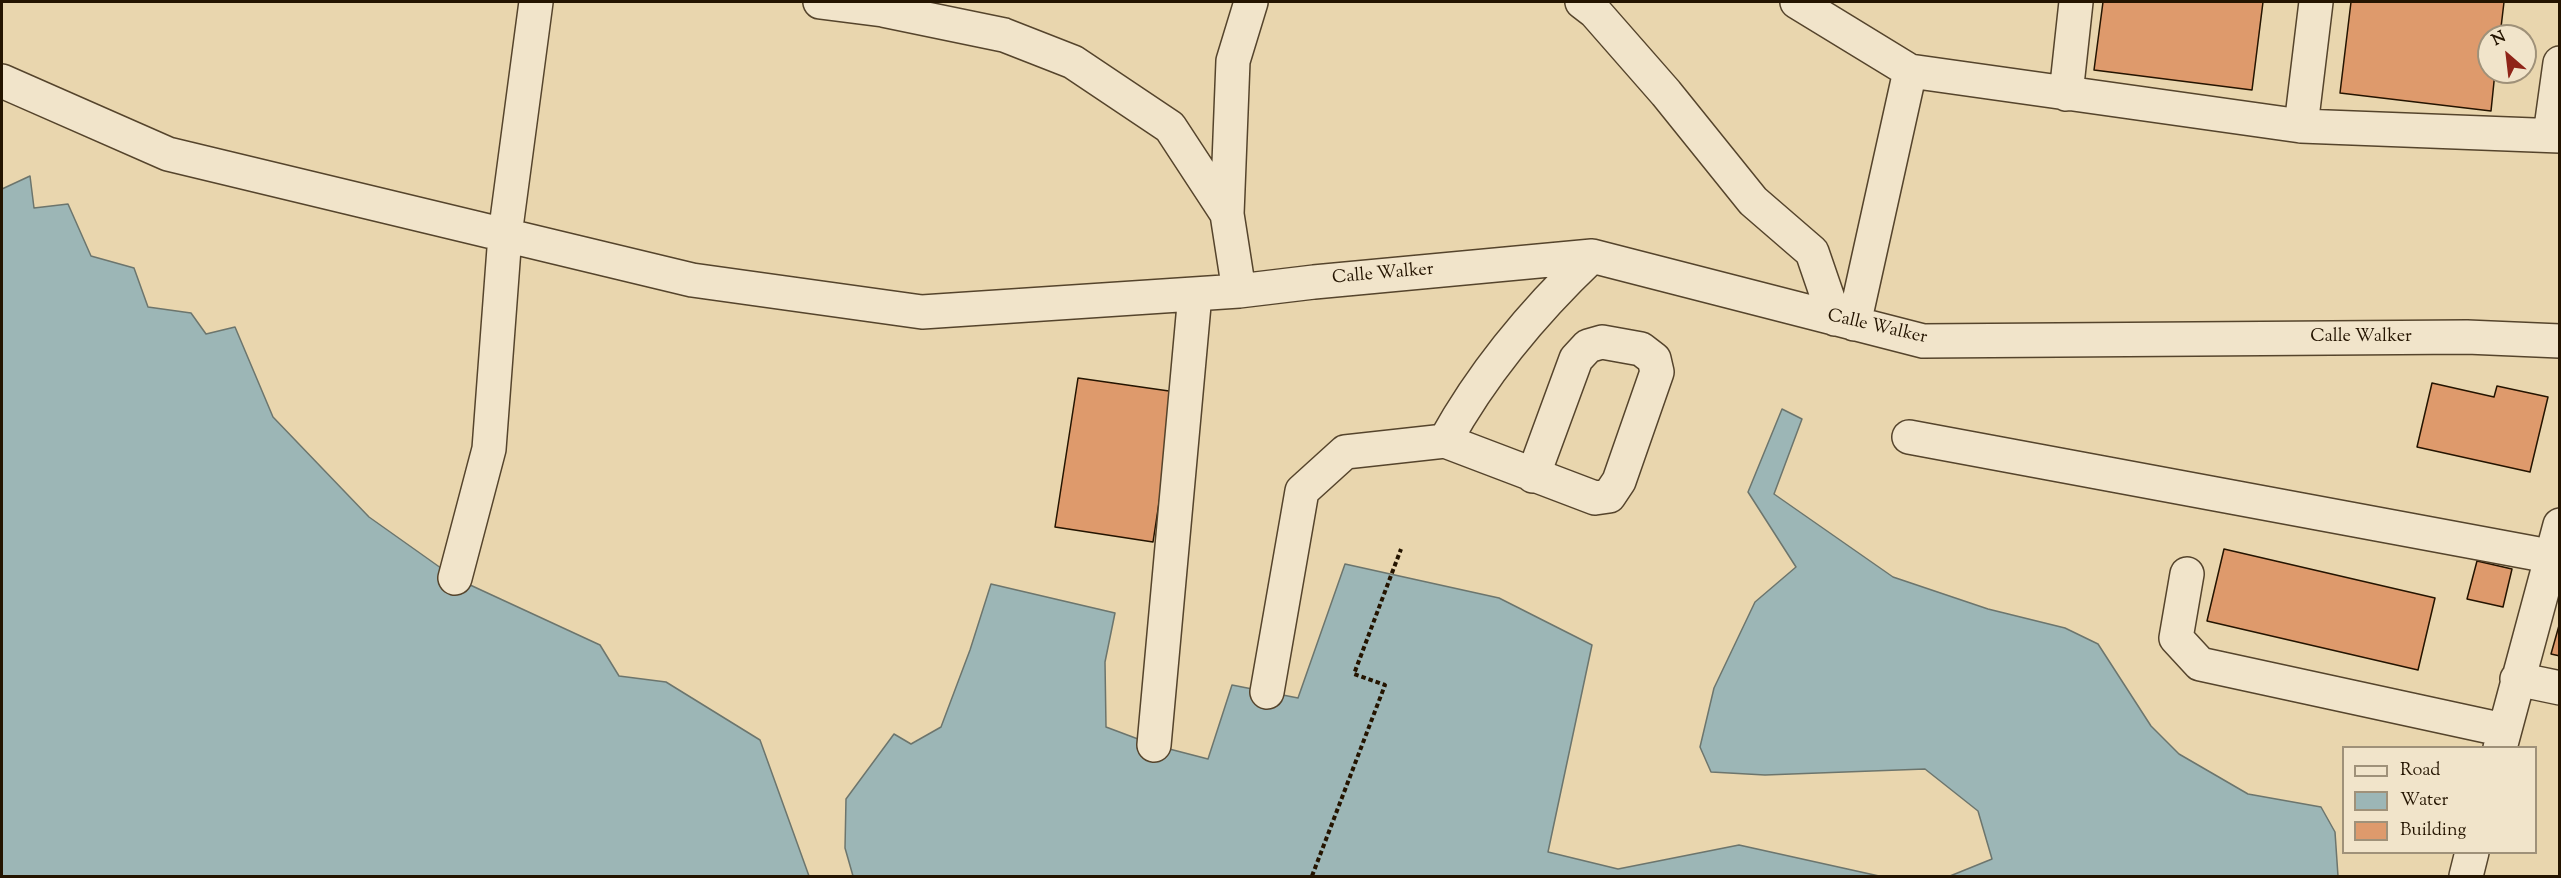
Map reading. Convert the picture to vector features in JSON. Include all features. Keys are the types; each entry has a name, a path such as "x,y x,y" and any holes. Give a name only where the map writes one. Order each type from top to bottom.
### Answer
{"street":[{"path":"454,578 489,449 505,235 536,2"},
{"path":"820,2 884,10 1004,35 1073,62 1170,127 1227,214"},
{"path":"1239,291 1227,214 1233,61 1251,2"},
{"path":"1582,2 1595,12 1658,84 1753,201 1812,252 1845,321"},
{"path":"1799,2 1910,71 2301,126 2555,135 2559,63"},
{"path":"2066,94 2076,2"},
{"path":"2301,126 2316,2"},
{"path":"1845,321 1910,71"},
{"name":"Calle Walker","path":"2,81 168,154 692,280 922,312 1239,291 1592,256 1923,341 2467,337 2559,341"},
{"path":"1445,441 1462,410 1537,310 1592,256"},
{"path":"1154,745 1195,294"},
{"path":"1267,692 1302,491 1345,452 1445,441 1533,476 1595,498 1609,496 1619,480 1658,372 1654,359 1641,349 1602,342 1588,346 1576,359 1533,476"},
{"path":"1909,436 2549,556"},
{"path":"2187,574 2176,638 2200,664 2502,739 2559,525"},
{"path":"2517,678 2559,688"},
{"path":"2466,876 2472,854"}],"path":[{"path":"1312,876 1385,685 1354,674 1401,549"}],"water":[{"path":"30,176 34,208 68,204 91,256 134,268 148,307 191,313 206,334 235,327 273,417 369,517 455,578 600,645 619,676 666,682 760,740 809,876 2,876 2,189"},
{"path":"1782,409 1802,419 1774,494 1893,577 1988,609 2065,628 2098,644 2151,726 2179,754 2248,794 2321,807 2335,832 2338,876 1950,876 1992,859 1978,811 1925,769 1765,775 1711,772 1700,747 1714,688 1755,602 1796,567 1748,492"},
{"path":"1345,564 1499,598 1592,645 1548,852 1618,869 1739,845 1879,876 853,876 845,848 846,799 894,734 911,744 941,727 970,650 991,584 1115,613 1105,662 1106,727 1154,745 1208,759 1232,685 1298,698"}],"building":[{"path":"2103,2 2263,2 2252,90 2094,70"},
{"path":"2351,2 2504,2 2501,24 2477,24 2477,84 2494,84 2491,111 2340,93"},
{"path":"1078,378 1176,392 1153,542 1055,527"},
{"path":"2432,383 2494,397 2497,386 2548,397 2530,472 2417,447"},
{"path":"2224,549 2435,598 2418,670 2207,621"},
{"path":"2477,561 2512,569 2503,607 2467,599"},
{"path":"2560,622 2560,656 2551,654"}]}
